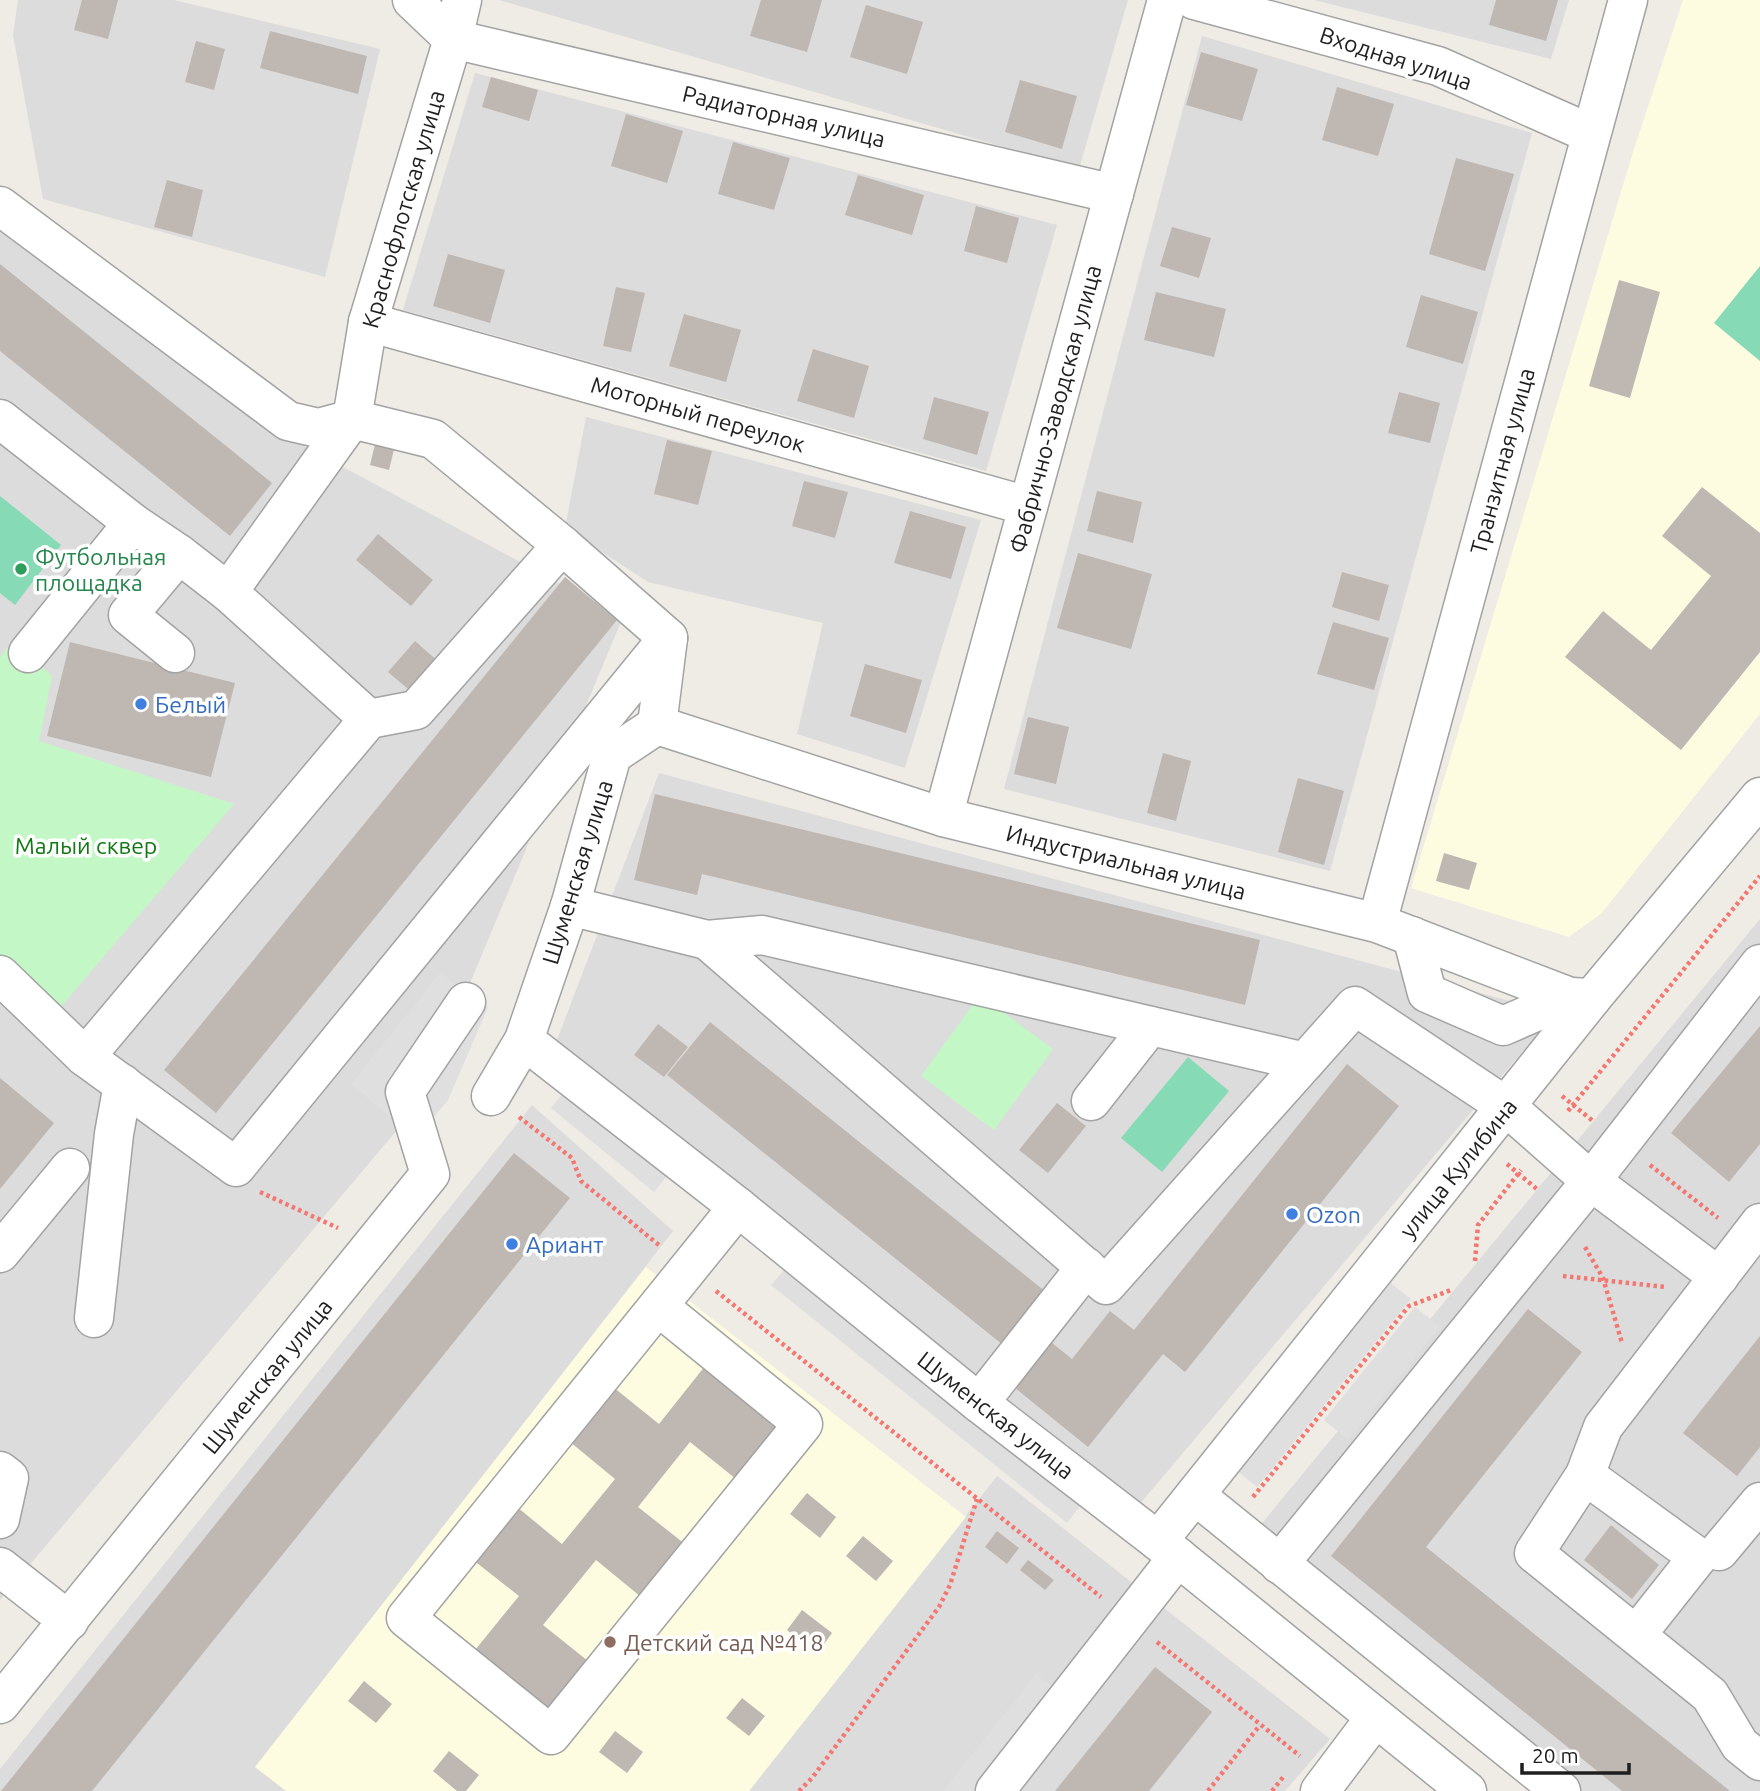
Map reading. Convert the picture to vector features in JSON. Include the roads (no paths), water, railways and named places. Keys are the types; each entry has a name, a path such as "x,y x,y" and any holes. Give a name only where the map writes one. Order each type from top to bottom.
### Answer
{"street":[{"path":"411,0 453,39"},
{"name":"Краснофлотская улица","path":"352,419 368,322 453,39 462,0"},
{"name":"Фабрично-Заводская улица","path":"943,817 1167,0"},
{"name":"Входная улица","path":"1195,0 1438,66 1591,134"},
{"name":"Транзитная улица","path":"1395,930 1591,134 1628,0"},
{"name":"Радиаторная улица","path":"453,39 1114,194"},
{"path":"0,206 288,421 318,428 352,419 433,439 562,545 668,638"},
{"name":"Моторный переулок","path":"368,322 1028,506"},
{"path":"0,419 133,523 228,592 369,719"},
{"path":"228,592 352,419"},
{"path":"28,653 133,523"},
{"path":"85,1056 369,719 416,710 562,545"},
{"path":"175,653 128,615 179,554"},
{"path":"657,725 668,638"},
{"path":"0,975 85,1056 236,1167 668,638"},
{"name":"Индустриальная улица","path":"657,725 943,817 1395,930 1581,998"},
{"name":"Шуменская улица","path":"491,1096 524,1040 569,906 612,755 657,725"},
{"name":"улица Кулибина","path":"995,1791 1129,1620 1195,1494 1507,1107 1581,998 1760,797"},
{"path":"569,906 707,940 762,935 1305,1062"},
{"path":"1395,930 1427,992 1503,1026 1581,998"},
{"path":"707,940 1106,1285 1355,1006 1507,1107 1591,1181 1719,1276"},
{"path":"1279,1564 1591,1181 1760,964"},
{"name":"Шуменская улица","path":"0,1704 430,1174 405,1092 466,1002"},
{"path":"1091,1101 1150,1026"},
{"name":"Шуменская улица","path":"524,1040 738,1207 979,1403 1168,1549 1467,1791"},
{"path":"94,1318 114,1134 123,1084"},
{"path":"0,1253 70,1168"},
{"path":"658,1306 803,1423 551,1735 406,1618 658,1306 688,1269 738,1207"},
{"path":"1760,1223 1603,1427 1585,1475 1534,1553 1710,1695 1740,1745 1760,1761"},
{"path":"979,1403 1086,1267"},
{"path":"0,1471 9,1479 0,1519"},
{"path":"1585,1475 1698,1558 1637,1634"},
{"path":"1195,1494 1561,1791"},
{"path":"1719,1551 1760,1502"},
{"path":"0,1567 69,1621"},
{"path":"1325,1785 1375,1718"}],"place":[{"name":"Футбольная площадка","path":"21,569"},
{"name":"Белый","path":"141,704"},
{"name":"Ozon","path":"1292,1214"},
{"name":"Ариант","path":"512,1244"},
{"name":"Детский сад №418","path":"610,1642"}],"park label":[{"name":"Малый сквер","path":"86,845"}]}
